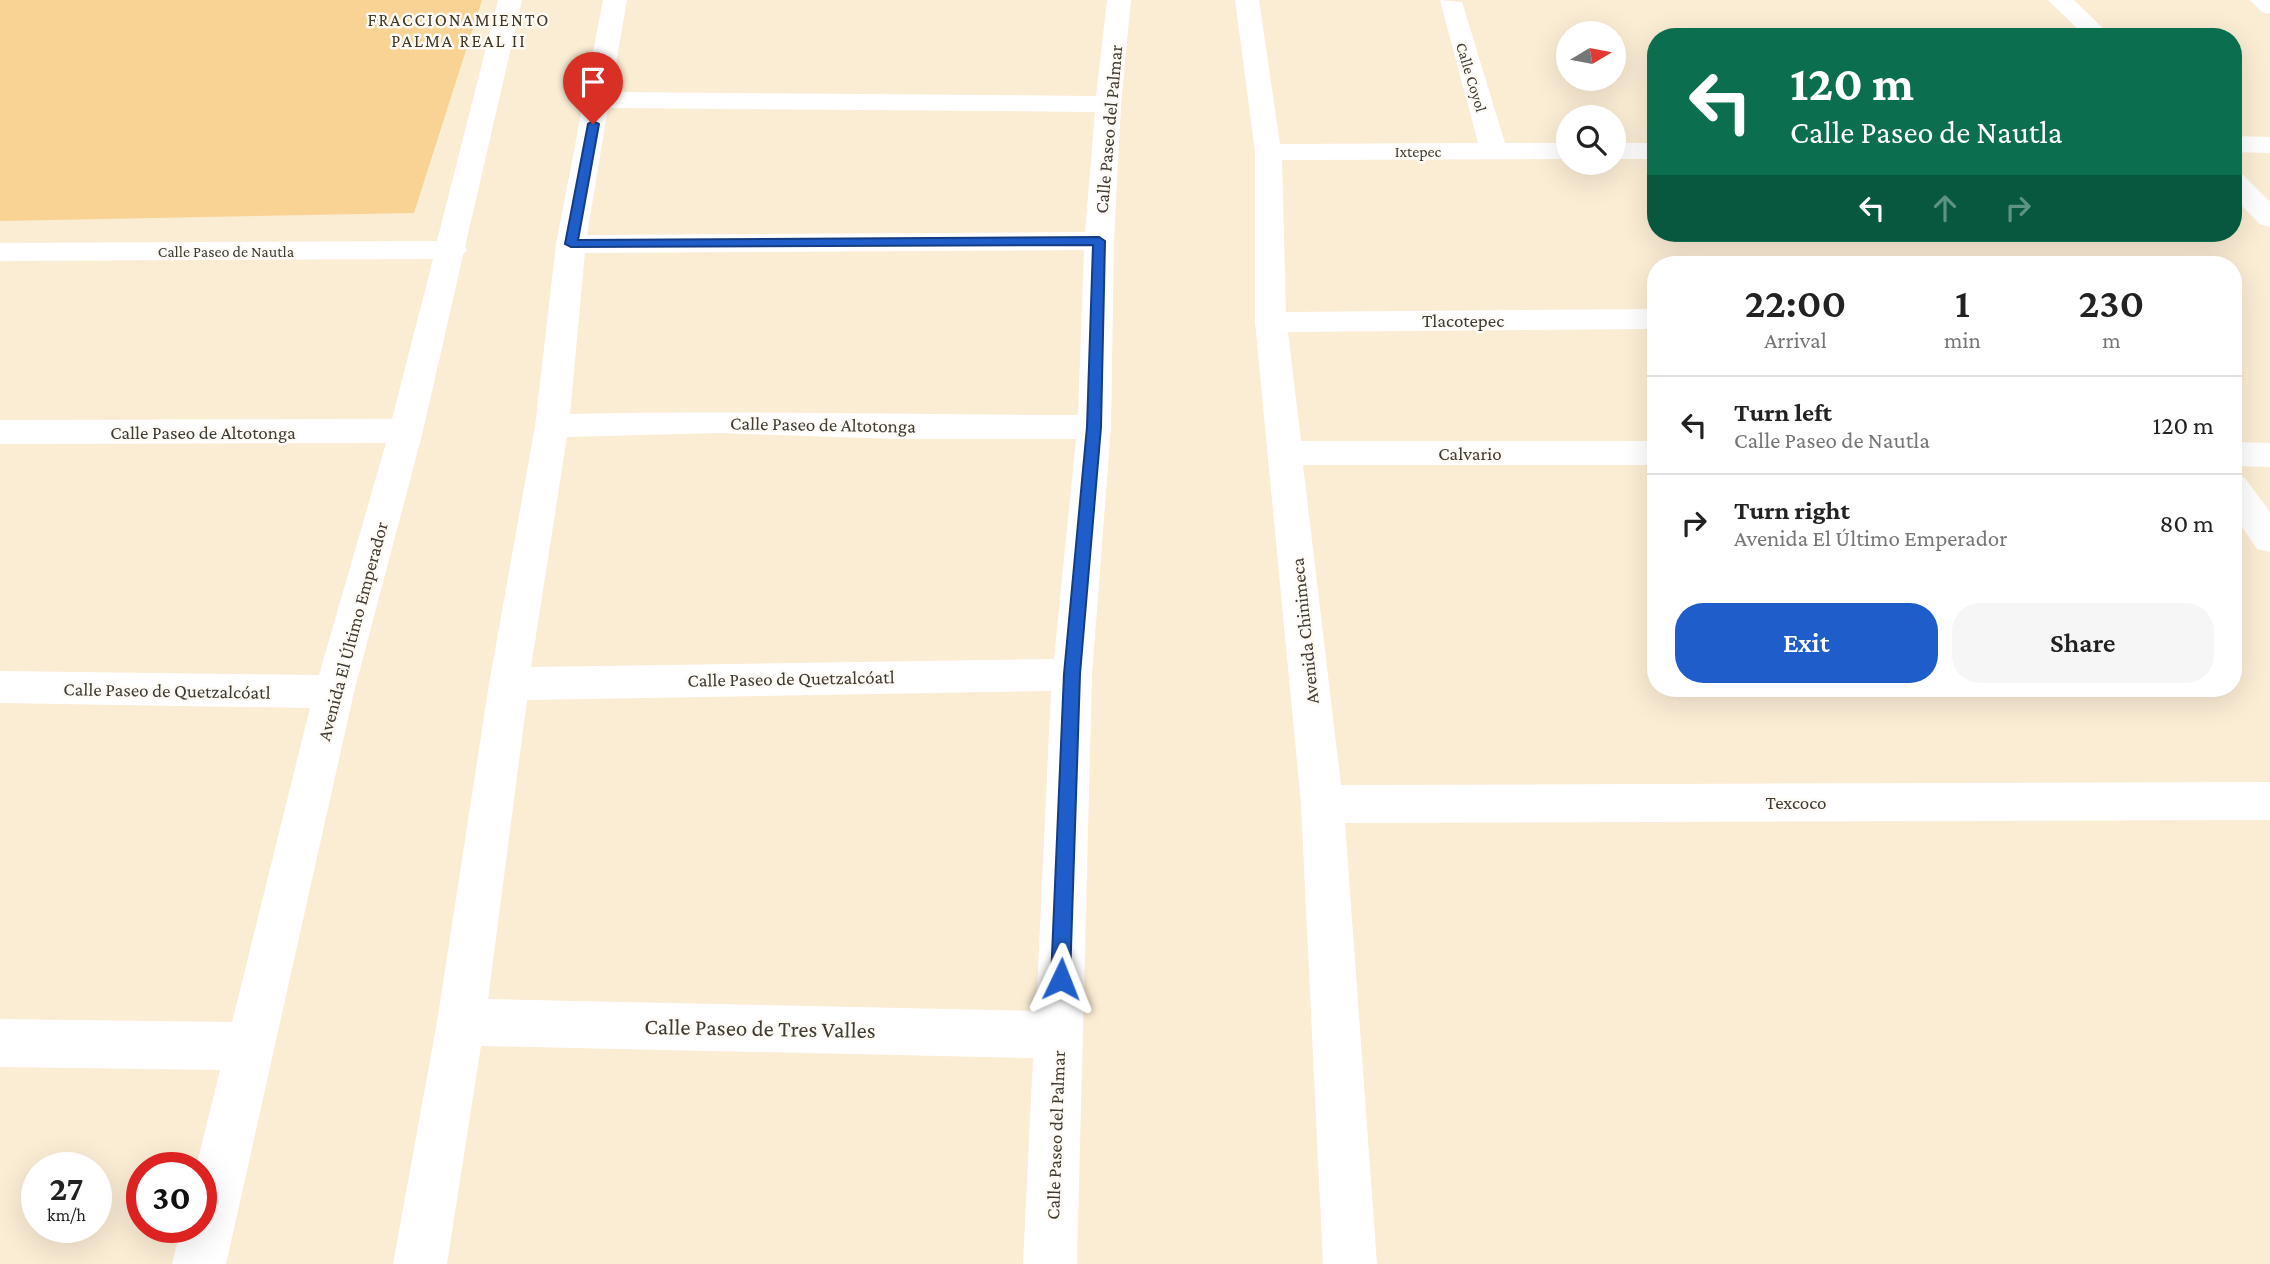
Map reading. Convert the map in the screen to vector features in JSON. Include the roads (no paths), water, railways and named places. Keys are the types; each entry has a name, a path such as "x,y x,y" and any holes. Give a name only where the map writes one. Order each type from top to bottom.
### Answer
{"street":[{"name":"Avenida El Último Emperador","path":"199,1264 334,692 406,431 452,250 510,0"},
{"path":"420,1264 461,1022 509,684 552,426 571,244 615,0"},
{"name":"Calle Paseo del Palmar","path":"1050,1264 1072,674 1094,427 1099,241 1108,104 1119,0"},
{"name":"Avenida Chinimeca","path":"1247,0 1268,152 1271,322 1322,804 1350,1264"},
{"path":"2060,0 2090,28"},
{"path":"2262,0 2270,6"},
{"name":"Calle Coyol","path":"1450,2 1494,151"},
{"path":"598,100 1108,104"},
{"path":"2242,144 2270,145"},
{"name":"Ixtepec","path":"1268,152 1556,151"},
{"path":"1626,151 1647,151"},
{"path":"2242,190 2270,218"},
{"path":"571,244 1099,241"},
{"name":"Calle Paseo de Nautla","path":"0,252 452,250"},
{"name":"Tlacotepec","path":"1271,322 1647,318"},
{"name":"Calle Paseo de Altotonga","path":"552,426 718,422 896,427 1094,427"},
{"name":"Calle Paseo de Altotonga","path":"0,432 406,431"},
{"name":"Calvario","path":"1285,453 1647,453"},
{"path":"2242,454 2270,455"},
{"path":"2242,500 2270,539"},
{"name":"Calle Paseo de Quetzalcóatl","path":"509,684 1072,674"},
{"name":"Calle Paseo de Quetzalcóatl","path":"0,687 334,692"},
{"name":"Texcoco","path":"1322,804 2270,801"},
{"name":"Calle Paseo de Tres Valles","path":"461,1022 1059,1035"},
{"path":"0,1043 250,1045"}],"district":[{"name":"FRACCIONAMIENTO PALMA REAL II","path":"459,30"}]}
